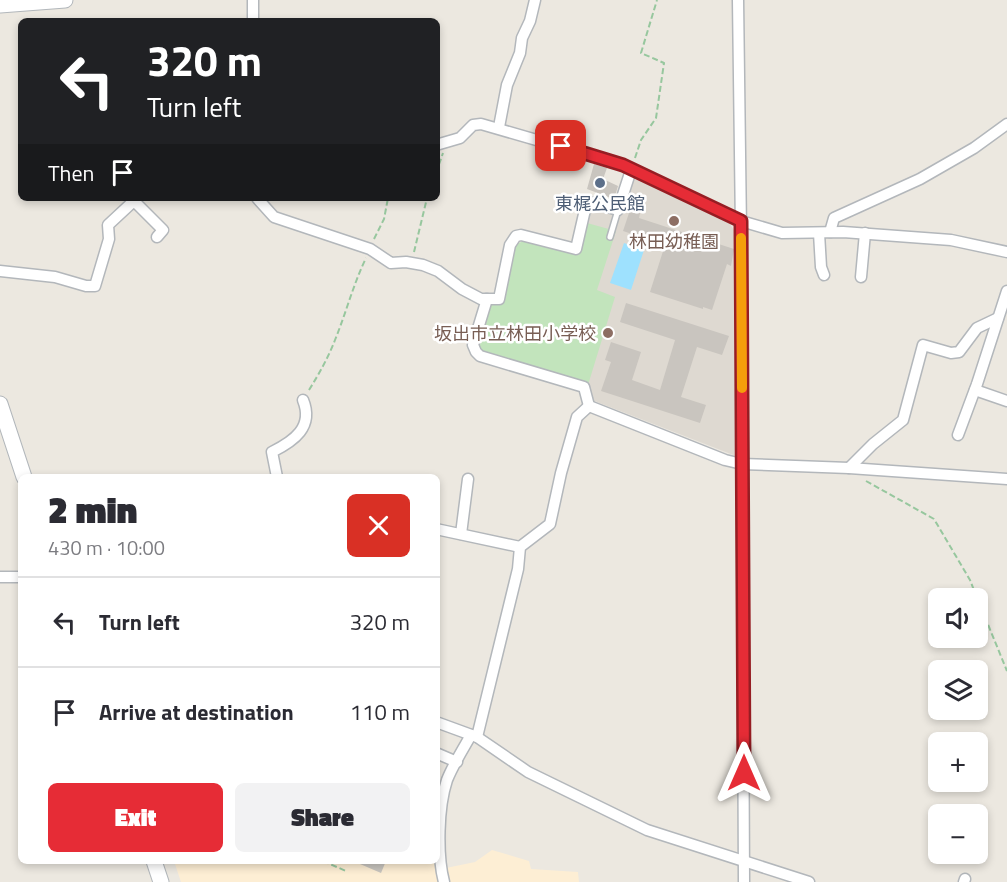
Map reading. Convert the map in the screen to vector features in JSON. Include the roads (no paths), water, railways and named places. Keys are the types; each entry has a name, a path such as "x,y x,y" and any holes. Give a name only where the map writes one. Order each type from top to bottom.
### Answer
{"main road":[{"path":"0,5 65,0"},
{"path":"0,404 23,474"},
{"path":"155,864 161,882"}],"street":[{"path":"253,0 253,18"},
{"path":"499,128 507,85 520,53 522,38 530,21 535,0"},
{"path":"738,0 744,882"},
{"path":"441,143 460,138 473,125 481,124 631,170 741,221 782,233 825,232 951,240 1007,252"},
{"path":"824,275 821,267 825,232 834,218 920,179 974,148 1004,126"},
{"path":"260,201 274,217 370,249 391,263 409,262 423,265 438,271 462,289 481,299 499,299 510,245 516,236 520,235 576,249 587,201 618,210 631,170"},
{"path":"0,271 55,277 86,286 95,286 109,239 108,225 135,201"},
{"path":"137,201 163,230 157,237"},
{"path":"861,277 865,234"},
{"path":"958,435 1007,291"},
{"path":"487,299 473,345 476,352 480,356 584,387 589,405"},
{"path":"849,468 873,444 903,420 923,345 951,353 959,352 977,328 998,318"},
{"path":"975,390 1007,401"},
{"path":"276,474 272,453 293,439 306,422 308,411 303,400"},
{"path":"589,405 725,460 742,464 849,468 1007,479"},
{"path":"444,882 440,852 442,809 447,780 474,736 518,569 520,547 550,524 561,473 577,417 589,405"},
{"path":"461,534 468,479"},
{"path":"440,530 520,547"},
{"path":"2,580 18,577"},
{"path":"440,723 474,736 528,772 647,830 809,882"},
{"path":"440,755 457,762"}],"lane":[{"path":"1004,126 1007,118"},
{"path":"610,237 618,210"}],"water":[{"path":"624,243 644,250 631,290 610,283"}],"place":[{"name":"東梶公民館","path":"600,183"},
{"name":"林田幼稚園","path":"674,221"},
{"name":"坂出市立林田小学校","path":"608,333"}]}
